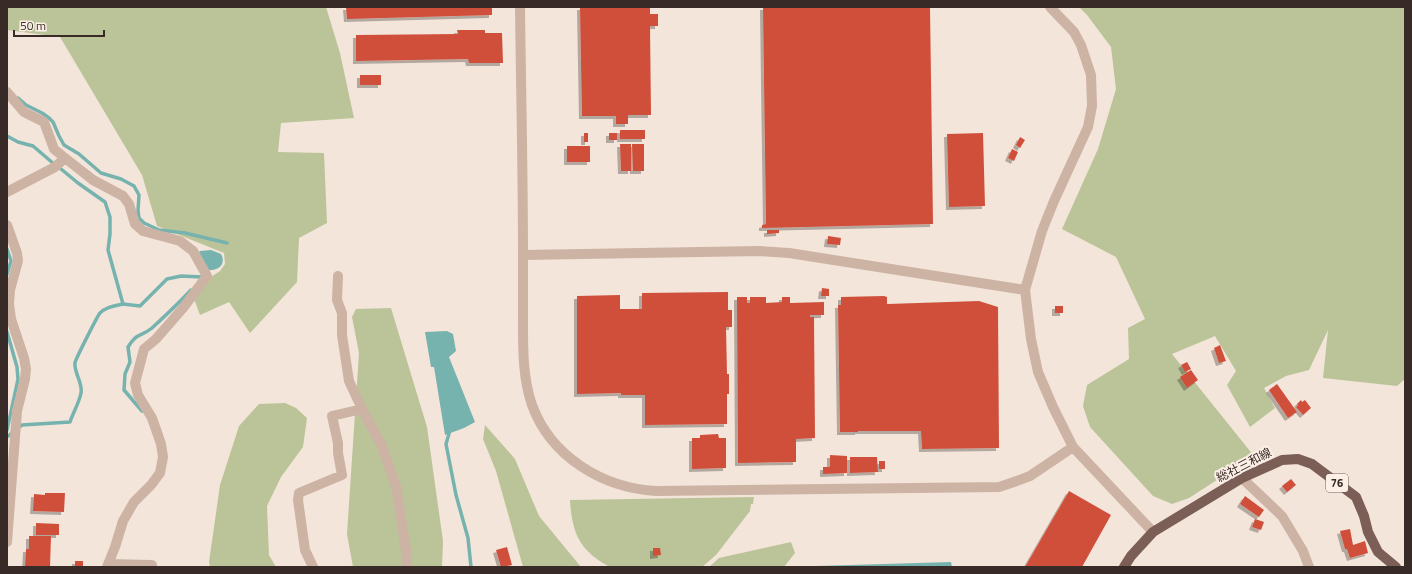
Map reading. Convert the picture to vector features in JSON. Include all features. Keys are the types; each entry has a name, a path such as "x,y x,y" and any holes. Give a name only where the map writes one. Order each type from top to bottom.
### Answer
{"main road":[{"name":"総社三和線","path":"1124,567 1131,556 1154,532 1242,478 1282,460 1298,459 1312,464 1356,497 1364,516 1368,532 1378,552 1396,567"}],"street":[{"path":"520,7 523,354 528,390 532,406 544,429 562,450 582,468 595,476 610,482 639,490 656,491 999,487 1030,476 1073,446"},
{"path":"1050,7 1074,32 1081,45 1091,75 1092,106 1088,127 1042,231 1025,290 1031,339 1038,372 1053,407 1073,446 1154,532"},
{"path":"7,92 24,112 44,122 54,148 65,158 93,180 123,196 129,204 135,224 143,231 180,242 193,251 207,276 183,308 156,339 144,348 135,383 138,395 152,418 161,444 163,457 160,473 151,486 134,502 123,521 115,548 107,565 152,565 152,567"},
{"path":"7,192 55,167 65,158"},
{"path":"7,225 17,253 18,261 10,290 9,304 11,319 24,358 26,369 17,412 8,512 7,542"},
{"path":"523,256 759,251 789,253 1025,290"},
{"path":"338,276 338,300 342,313 342,335 349,380 382,446 396,486 406,556 406,567"},
{"path":"313,567 305,550 298,500 299,494 342,475 338,453 338,443 332,416 362,408"},
{"path":"1242,478 1282,516 1303,551 1309,567"}],"green space":[{"path":"7,7 326,7 340,53 354,118 281,123 278,152 324,153 327,223 299,238 297,282 250,333 229,302 200,315 194,299 208,279 220,271 225,264 224,253 157,226 142,175 60,37 7,30"},
{"path":"1079,7 1405,7 1405,379 1397,386 1323,378 1328,330 1309,370 1286,376 1264,388 1275,408 1250,427 1227,385 1236,371 1215,336 1172,354 1254,456 1189,498 1172,504 1153,496 1090,427 1083,406 1087,385 1129,359 1128,328 1145,319 1116,257 1062,229 1098,149 1116,89 1111,47 1087,15"},
{"path":"391,308 427,427 443,541 442,567 353,567 347,534 359,353 352,317 356,309"},
{"path":"285,403 296,408 307,418 303,447 281,477 267,506 269,555 276,567 210,567 209,562 220,485 239,426 259,404"},
{"path":"485,425 515,459 539,516 581,567 523,567 496,471 483,439"},
{"path":"754,497 750,511 716,555 702,567 610,567 591,555 580,540 573,523 570,500"},
{"path":"791,542 795,553 784,567 709,567 719,558"}],"water":[{"path":"211,250 221,254 223,261 217,269 206,270 198,254 200,251"},
{"path":"447,331 453,334 456,351 449,357 475,422 445,435 434,367 431,367 425,332"},
{"path":"951,562 952,567 815,567 816,566"}],"building":[{"path":"346,7 492,7 492,15 347,19"},
{"path":"580,7 650,7 650,14 658,14 658,26 650,26 651,115 628,115 628,124 616,124 616,116 582,116"},
{"path":"763,7 930,7 933,224 762,228 762,225 766,224"},
{"path":"457,30 485,30 485,33 502,33 503,63 469,63 468,59 356,61 356,35 458,34"},
{"path":"360,75 381,75 381,85 360,85"},
{"path":"620,130 645,130 645,139 620,139"},
{"path":"584,133 588,133 588,142 584,142"},
{"path":"609,133 617,133 617,140 609,140"},
{"path":"983,133 985,206 949,207 947,134"},
{"path":"1020,137 1025,140 1020,148 1016,145"},
{"path":"620,144 631,144 631,171 621,171"},
{"path":"632,144 644,144 644,171 633,171"},
{"path":"567,146 590,146 590,162 567,162"},
{"path":"1012,149 1018,152 1014,161 1008,158"},
{"path":"767,230 779,230 779,233 767,234"},
{"path":"828,236 841,238 840,245 827,244"},
{"path":"822,288 829,289 829,296 821,296"},
{"path":"728,292 728,310 732,310 732,327 726,327 727,374 729,374 727,424 645,425 645,395 621,395 621,393 577,394 577,296 620,295 620,309 642,309 642,293"},
{"path":"737,297 747,297 747,303 750,303 750,297 766,297 766,303 782,302 782,297 790,297 790,303 824,302 824,315 810,315 810,317 814,317 815,438 796,439 796,462 738,463"},
{"path":"841,297 887,297 887,304 979,301 998,307 999,448 922,449 921,431 840,432 838,305 841,305"},
{"path":"1055,306 1063,306 1063,313 1055,313"},
{"path":"1220,345 1226,361 1219,363 1214,348"},
{"path":"1187,362 1191,369 1185,372 1181,365"},
{"path":"1191,370 1198,380 1187,388 1180,377"},
{"path":"1277,384 1297,412 1288,418 1269,390"},
{"path":"1301,400 1302,402 1305,400 1311,408 1303,415 1296,407"},
{"path":"718,434 719,438 726,438 726,468 692,469 692,438 700,438 700,435"},
{"path":"830,455 847,456 847,473 823,474 823,467 830,467"},
{"path":"850,457 877,457 878,472 850,473"},
{"path":"879,461 885,461 885,469 879,469"},
{"path":"1291,479 1296,485 1287,492 1282,486"},
{"path":"1069,491 1111,515 1082,567 1025,567"},
{"path":"45,493 65,493 64,512 33,511 34,494 45,495"},
{"path":"1245,496 1264,510 1259,517 1240,504"},
{"path":"1255,519 1264,522 1261,530 1252,527"},
{"path":"36,523 59,524 59,535 36,535"},
{"path":"1350,529 1353,545 1365,541 1368,553 1350,558 1347,549 1345,549 1340,531"},
{"path":"29,536 51,536 50,567 25,567 26,549 29,549"},
{"path":"507,547 512,565 501,567 496,550"},
{"path":"653,548 660,548 661,555 653,556"},
{"path":"75,561 83,561 83,567 75,567"}],"waterway":[{"path":"18,98 26,105 42,113 53,122 64,145 79,154 101,173 121,179 134,186 139,195 139,218 144,223 159,230 185,233 227,243"},
{"path":"7,136 18,142 33,146 54,164"},
{"path":"18,428 22,425 70,422 81,393 81,386 75,367 79,354 100,313 107,308 123,304 108,250 110,217 105,202 61,169"},
{"path":"7,249 11,261 7,274"},
{"path":"123,304 140,306 167,279 181,276 204,276"},
{"path":"142,411 124,390 125,374 130,362 128,347 134,339 152,328 191,290"},
{"path":"7,332 17,367 18,379 7,430"},
{"path":"450,430 446,444 456,495 468,538 471,567"},
{"path":"7,437 13,432"}]}
